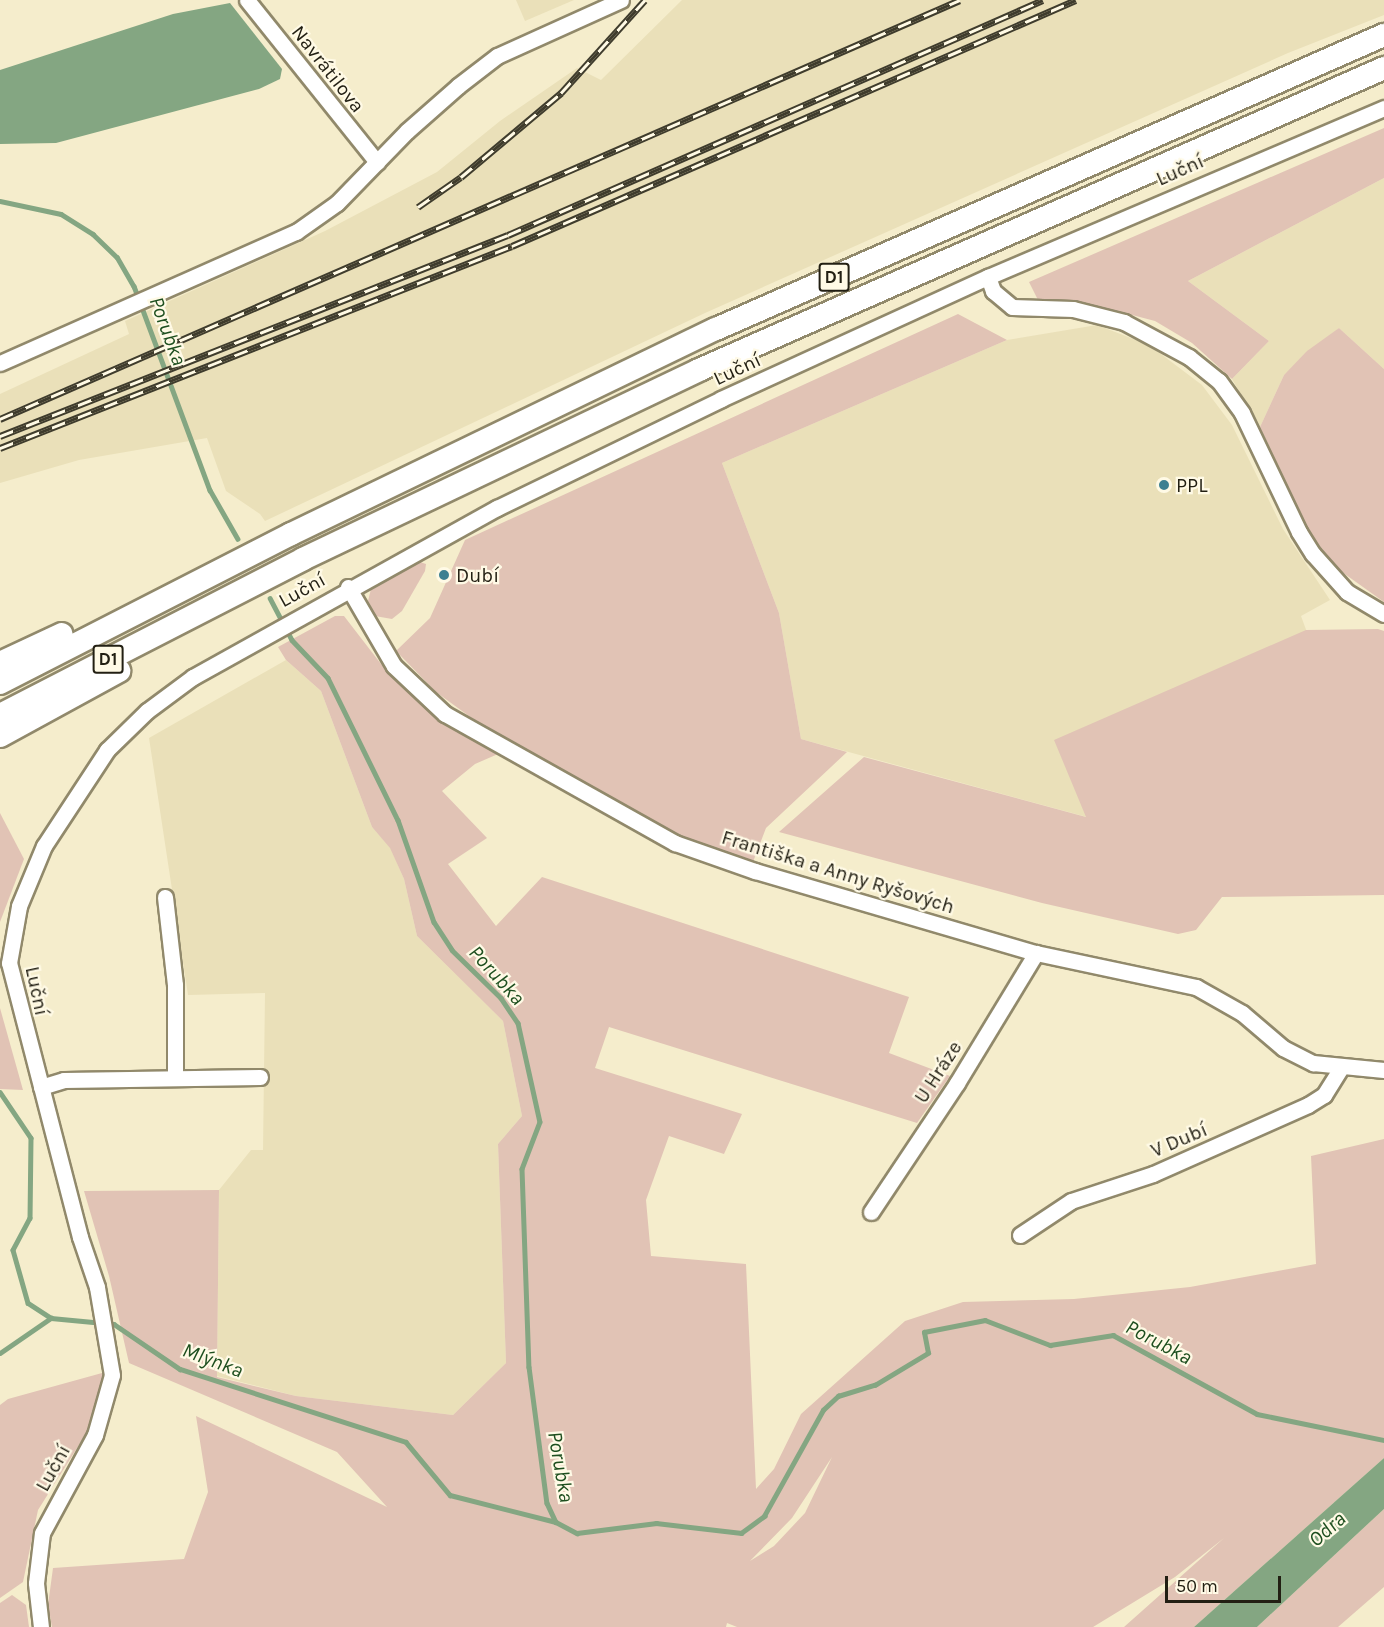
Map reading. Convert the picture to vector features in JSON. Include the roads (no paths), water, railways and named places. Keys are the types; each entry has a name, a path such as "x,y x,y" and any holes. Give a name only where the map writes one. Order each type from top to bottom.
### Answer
{"highway":[{"name":"D1","path":"0,683 291,534 716,329 1384,35"},
{"name":"D1","path":"0,715 303,559 699,370 1384,68"},
{"path":"0,663 92,620 203,579"},
{"path":"0,736 169,644 216,604"}],"street":[{"name":"Navrátilova","path":"247,0 377,162"},
{"path":"0,363 163,293 296,232 337,203 458,86 498,56 621,0"},
{"name":"Luční","path":"41,1627 36,1583 42,1533 104,1415 110,1390 110,1361 97,1287 9,963 19,906 44,846 102,757 147,711 193,676 348,587 461,526 700,409 988,277 1384,108"},
{"path":"988,277 993,291 1012,307 1073,309 1124,322 1189,357 1219,381 1242,413 1299,532 1313,554 1347,592 1384,614"},
{"name":"Františka a Anny Ryšových","path":"348,587 389,659 445,714 675,843 754,871 1036,953 1196,987 1242,1013 1283,1048 1313,1062 1341,1068 1384,1070"},
{"path":"165,897 175,985 175,1077"},
{"name":"U Hráze","path":"871,1212 1036,953"},
{"name":"V Dubí","path":"1020,1235 1071,1201 1152,1174 1308,1105 1324,1095 1341,1068"},
{"path":"41,1087 64,1080 260,1077"}],"water":[{"path":"230,3 282,69 280,79 259,89 56,143 0,144 0,70 173,14"},
{"name":"Odra","path":"1384,1458 1384,1509 1257,1627 1194,1627"}],"waterway":[{"name":"Porubka","path":"0,201 61,214 93,234 117,257 134,286 210,490 238,539"},
{"name":"Porubka","path":"270,598 292,640 328,678 398,820 434,922 452,950 501,998 518,1023 540,1122 522,1169 529,1367 547,1503 556,1522 577,1533 656,1523 741,1533 764,1516 823,1410 838,1396 875,1385 928,1353 924,1332 985,1320 1050,1345 1113,1335 1257,1414 1384,1440"},
{"name":"Mlýnka","path":"0,1092 31,1138 30,1218 13,1250 28,1303 51,1318 114,1324 180,1369 406,1442 450,1495 556,1522"},
{"path":"0,1353 51,1318"}],"railway":[{"path":"418,207 461,177 561,93 645,0"},
{"path":"0,419 960,0"},
{"path":"0,436 508,235 1043,0"},
{"path":"0,448 512,246 1076,0"}],"place":[{"name":"PPL","path":"1164,485"},
{"name":"Dubí","path":"444,575"}]}
